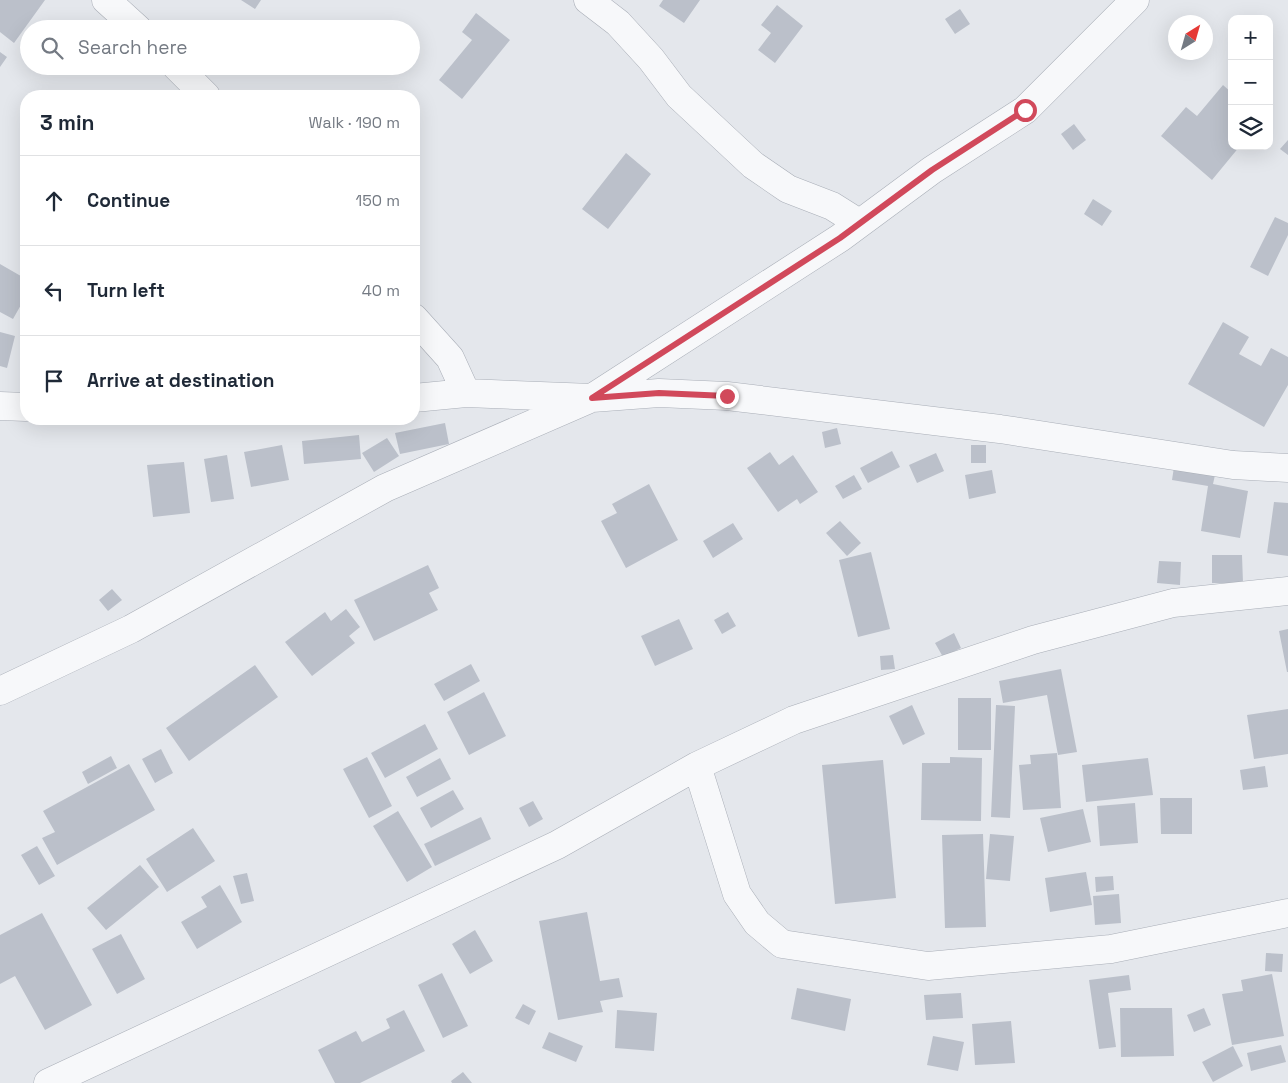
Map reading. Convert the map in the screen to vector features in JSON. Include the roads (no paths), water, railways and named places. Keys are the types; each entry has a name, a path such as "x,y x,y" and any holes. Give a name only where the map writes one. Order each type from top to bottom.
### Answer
{"street":[{"path":"106,0 128,20"},
{"path":"588,0 618,23 651,59 679,96 753,165 788,189 832,206 859,223"},
{"path":"0,691 131,629 385,488 592,398 859,223 932,170 1025,110 1136,0"},
{"path":"185,75 200,90"},
{"path":"420,325 450,358 466,393"},
{"path":"420,397 466,393 592,398 659,393 727,396 1000,429 1233,465 1288,468"},
{"path":"0,406 20,407"},
{"path":"48,1083 557,845 697,766 794,720 1033,640 1173,603 1288,591"},
{"path":"697,766 737,894 757,923 782,944 928,966 1111,949 1288,913"}]}
